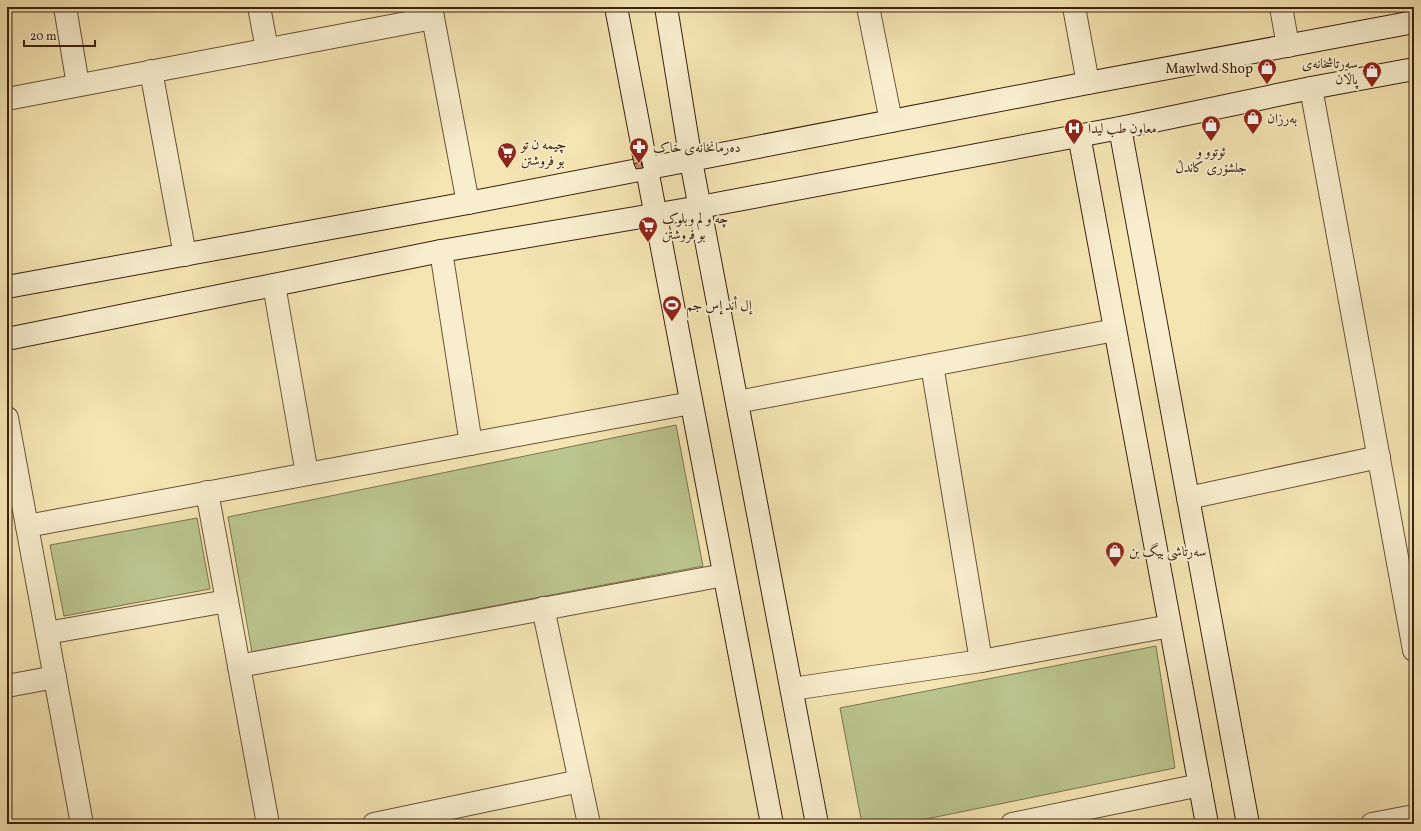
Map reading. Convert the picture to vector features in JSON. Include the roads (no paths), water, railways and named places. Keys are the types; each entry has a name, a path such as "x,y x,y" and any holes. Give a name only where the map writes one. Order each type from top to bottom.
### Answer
{"street":[{"path":"65,7 78,85"},
{"path":"259,7 267,49"},
{"path":"616,7 772,824"},
{"path":"666,7 691,161 817,824"},
{"path":"868,7 891,121"},
{"path":"1074,7 1088,83"},
{"path":"1281,7 1288,46"},
{"path":"7,98 267,49 432,12 468,203"},
{"path":"7,287 691,161 1088,83 1414,22"},
{"path":"7,339 441,251 700,207 1120,128 1312,88 1414,69"},
{"path":"151,71 185,255"},
{"path":"1312,88 1379,456 1412,624 1414,650"},
{"path":"1120,128 1248,824"},
{"path":"1079,135 1207,824"},
{"path":"441,251 471,444"},
{"path":"274,285 307,474"},
{"path":"737,402 1115,330"},
{"path":"932,365 981,661"},
{"path":"27,526 691,403"},
{"path":"7,418 14,494 27,526 82,824"},
{"path":"1188,498 1379,456"},
{"path":"207,492 268,824"},
{"path":"239,666 724,574"},
{"path":"47,633 227,601"},
{"path":"544,608 589,824"},
{"path":"792,689 981,661 1170,626"},
{"path":"7,686 55,677"},
{"path":"374,824 580,781"},
{"path":"1012,824 1200,785"},
{"path":"1372,824 1414,816"}],"place":[{"name":"Mawlwd Shop","path":"1267,85"},
{"name":"سەرتاشخانەی پاڵان","path":"1372,88"},
{"name":"بەرزان","path":"1253,135"},
{"name":"ئوتوو و جلشۆری کاندڵ","path":"1211,142"},
{"name":"معاون طب لیدا","path":"1074,145"},
{"name":"دەرمانخانەی خاک","path":"639,164"},
{"name":"چیمه ن تو بو فروشتن","path":"507,169"},
{"name":"چه و لم وبلوک بو فروشتن","path":"648,243"},
{"name":"إل أند إس جم","path":"672,322"},
{"name":"سەرتاشی بیگ بن","path":"1115,568"}]}
